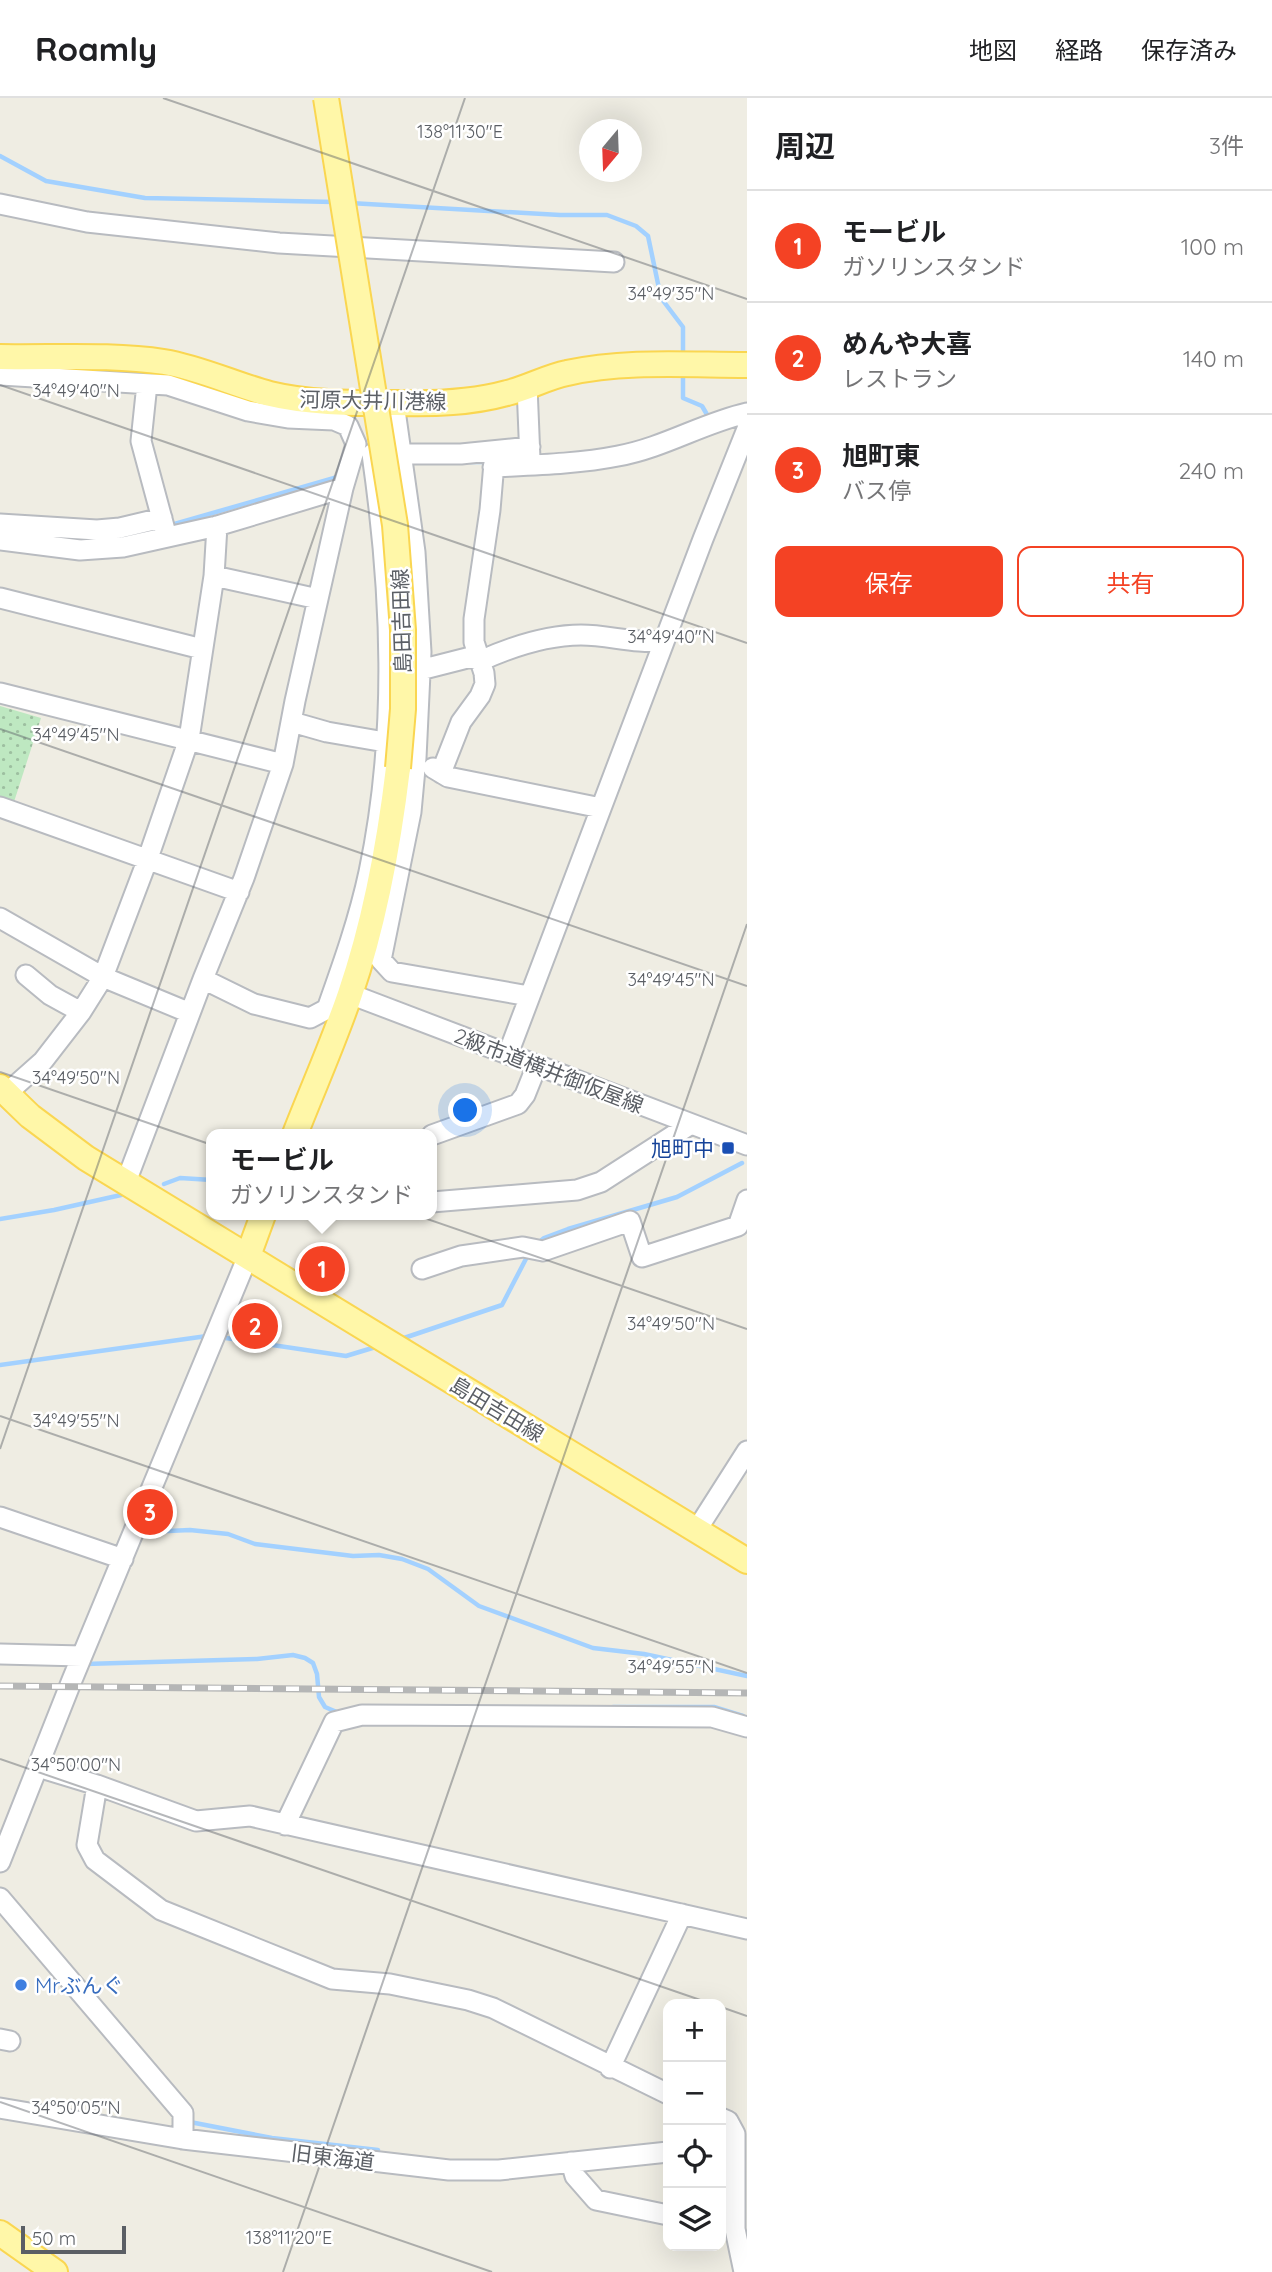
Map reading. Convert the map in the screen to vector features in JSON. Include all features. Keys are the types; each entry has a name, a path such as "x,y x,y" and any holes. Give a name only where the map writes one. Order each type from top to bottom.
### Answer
{"main road":[{"name":"島田吉田線","path":"297,1129 350,994 407,763 403,709 403,630 395,525 326,98"},
{"name":"河原大井川港線","path":"0,357 154,361 190,368 270,394 295,399 394,403 453,402 508,393 566,373 600,368 747,365"},
{"name":"島田吉田線","path":"3,1090 86,1158 747,1561"},
{"path":"248,1256 261,1220"},
{"path":"0,2233 55,2272"}],"street":[{"path":"0,204 87,222 279,243 614,262"},
{"path":"0,375 168,385 248,411 288,418 334,420 348,426 362,455 380,513 389,611 390,677 376,830 358,917 327,1009 310,1018 254,1004 202,979"},
{"path":"148,384 141,441 166,538"},
{"path":"527,386 530,456"},
{"path":"126,1182 202,979 239,892 283,764 343,488 362,455 363,402"},
{"path":"394,403 415,552 420,670 407,763 403,862 381,960 392,972 529,996"},
{"path":"362,455 461,454 494,459 530,456 618,456 683,437 747,413"},
{"path":"508,1054 747,429"},
{"path":"441,773 461,722 480,696 485,684 474,642 474,619 491,510 494,459"},
{"path":"1,536 80,550 123,547 217,526 343,488"},
{"path":"1,536 120,528 162,518"},
{"path":"3,1090 43,1061 81,1012 103,977 189,739 214,576 217,526"},
{"path":"214,576 318,599"},
{"path":"0,598 202,649"},
{"path":"420,670 471,657 480,661 544,638 582,635 641,643 664,641"},
{"path":"0,693 283,764"},
{"path":"292,722 327,732 386,742 407,763 448,777 601,808"},
{"path":"0,807 239,892"},
{"path":"0,918 103,977 190,1013"},
{"path":"26,975 50,995 81,1012"},
{"name":"2級市道横井御仮屋線","path":"350,994 747,1145"},
{"path":"437,1133 518,1104 525,1095 537,1065"},
{"path":"437,1202 577,1190 601,1182 691,1124"},
{"path":"422,1269 461,1256 523,1247 543,1251 630,1221 642,1256 738,1226 747,1200"},
{"path":"0,1862 82,1656 248,1256"},
{"path":"696,1531 747,1451"},
{"path":"0,1517 123,1559"},
{"path":"0,1654 82,1656"},
{"path":"285,1825 334,1722 362,1715 712,1717 747,1727"},
{"path":"38,1767 197,1821 250,1816 747,1928"},
{"path":"97,1785 87,1845 95,1860 161,1910 332,1979 390,1984 468,2000 493,2008 610,2068 663,2092"},
{"path":"0,1898 183,2113 183,2140"},
{"path":"610,2068 682,1914"},
{"name":"旧東海道","path":"0,2108 183,2140 449,2170 499,2170 663,2153"},
{"path":"726,2120 735,2134 734,2229 744,2272"},
{"path":"571,2162 576,2176 596,2200 663,2214"}],"green space":[{"path":"0,706 41,718 13,805 0,800"}],"waterway":[{"path":"0,156 46,181 145,198 334,202"},
{"path":"350,203 560,215 607,215 636,226 648,236 661,298 683,327 683,355"},
{"path":"683,371 683,398 702,406 709,418"},
{"path":"470,462 490,462"},
{"path":"171,525 341,476"},
{"path":"537,1244 544,1238 568,1229 677,1197 742,1163"},
{"path":"164,1184 180,1178 206,1180"},
{"path":"0,1219 121,1195"},
{"path":"401,1339 502,1305 529,1253"},
{"path":"0,1365 207,1336"},
{"path":"219,1337 346,1356 379,1346"},
{"path":"139,1535 146,1532 190,1530 228,1534 255,1544 402,1559 428,1569 479,1606 593,1648 644,1654 747,1676"},
{"path":"85,1664 257,1659 293,1655 313,1663 319,1697 325,1707 339,1713"},
{"path":"613,1707 714,1707 743,1716"},
{"path":"190,2122 272,2138 378,2150"}],"railway":[{"path":"0,1686 747,1693"}],"place":[{"name":"旭町中","path":"728,1148"},
{"name":"モービル","path":"322,1269"},
{"name":"めんや大喜","path":"255,1326"},
{"name":"旭町東","path":"150,1512"},
{"name":"Mrぶんぐ","path":"21,1985"}]}
